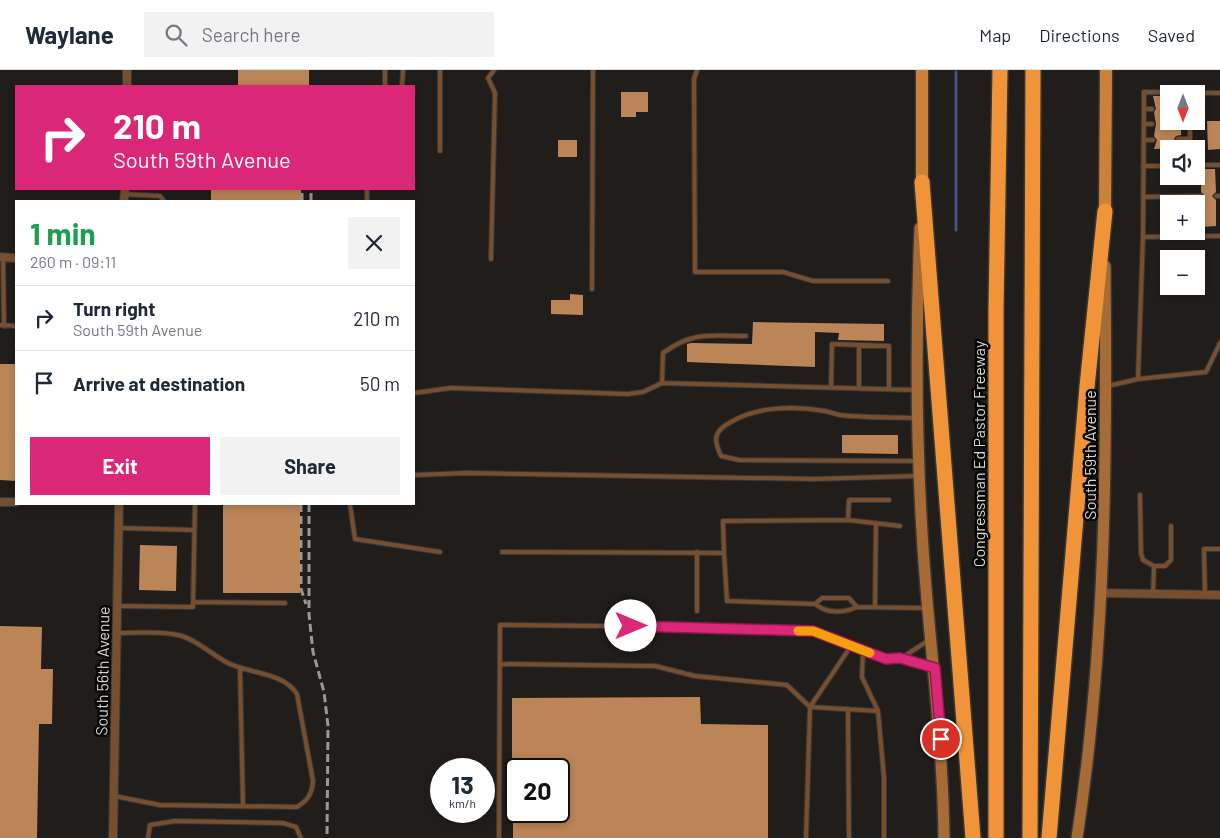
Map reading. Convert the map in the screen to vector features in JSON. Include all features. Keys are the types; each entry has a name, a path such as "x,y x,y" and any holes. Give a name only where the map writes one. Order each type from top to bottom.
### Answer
{"highway":[{"name":"Congressman Ed Pastor Freeway","path":"996,838 996,330 1000,73"},
{"path":"1030,838 1032,74"},
{"path":"922,182 973,838"},
{"path":"1049,838 1086,396 1105,211"}],"main road":[{"path":"922,70 922,182 917,418 928,608 941,739 944,838"},
{"name":"South 59th Avenue","path":"1077,838 1092,729 1102,593 1106,387 1106,70"}],"street":[{"path":"127,70 127,85"},
{"path":"1,258 15,258"},
{"path":"0,502 15,502"},
{"name":"South 56th Avenue","path":"113,838 119,505"},
{"path":"1102,593 1220,595"}],"lane":[{"path":"385,70 385,85"},
{"path":"402,70 402,85"},
{"path":"440,70 440,151"},
{"path":"491,259 494,93 488,78 494,70"},
{"path":"592,289 593,70"},
{"path":"696,70 694,78 695,272 783,272 813,281 888,281"},
{"path":"1138,379 1144,197 1144,92 1160,92"},
{"path":"1205,93 1220,93"},
{"path":"1144,109 1152,109"},
{"path":"1144,124 1152,124"},
{"path":"1178,139 1190,139 1190,130"},
{"path":"1144,140 1153,140"},
{"path":"1205,165 1220,165"},
{"path":"1143,166 1160,166"},
{"path":"124,195 160,196 163,200"},
{"path":"1144,197 1160,197"},
{"path":"1143,237 1220,236"},
{"path":"1,258 2,325 15,326"},
{"path":"662,383 664,353 680,341 696,336 746,336"},
{"path":"1106,387 1138,379 1206,372 1220,342"},
{"path":"831,387 832,344 889,346 889,389"},
{"path":"859,345 859,388"},
{"path":"415,393 450,388 628,394 643,392 662,383 917,390"},
{"path":"917,418 839,415 806,410 764,410 744,414 722,427 716,435 715,443 721,456 739,460 919,461"},
{"path":"415,475 467,474 814,479 919,476"},
{"path":"1140,495 1141,553 1144,560 1154,566 1165,566 1171,560 1170,526"},
{"path":"848,520 849,500 889,500"},
{"path":"117,606 193,608 195,505"},
{"path":"350,505 355,539 440,552"},
{"path":"900,526 848,520 723,521 727,601 816,604 824,610 847,611 857,607 874,606 928,608"},
{"path":"874,606 876,523"},
{"path":"118,528 194,530"},
{"path":"1205,595 1204,549 1220,549"},
{"path":"502,552 724,553"},
{"path":"697,552 697,611"},
{"path":"1153,594 1154,566"},
{"path":"816,604 822,598 849,598 857,607"},
{"path":"193,602 285,602"},
{"path":"499,838 500,625 705,626 813,631 886,659 900,658 935,668"},
{"path":"114,796 160,805 297,807 306,802 312,791 313,781 297,694 292,686 278,679 240,668 181,636 168,633 117,633"},
{"path":"900,658 932,638"},
{"path":"806,838 810,707 851,646"},
{"path":"863,650 862,677 878,711 884,778 884,838"},
{"path":"500,664 655,666 696,676 787,685 810,707 878,711"},
{"path":"240,668 243,806"},
{"path":"848,709 849,838"},
{"path":"148,838 150,825 175,821 283,823 296,827 301,838"}],"building":[{"path":"238,70 309,70 309,85 238,85"},
{"path":"621,92 648,92 648,112 636,112 636,117 621,117"},
{"path":"1153,96 1160,96 1160,130 1181,130 1181,135 1176,136 1175,140 1160,140 1160,149 1154,149 1157,140 1154,136 1156,124 1154,112 1156,109"},
{"path":"1207,121 1220,121 1220,149 1208,150"},
{"path":"558,140 577,140 577,157 558,157"},
{"path":"1205,169 1215,169 1216,192 1212,196 1216,200 1216,226 1205,227 1205,195 1201,192 1201,185 1205,185"},
{"path":"211,190 301,190 301,200 211,200"},
{"path":"570,294 583,295 583,315 551,314 551,300 570,300"},
{"path":"753,322 884,324 884,341 838,340 839,333 815,332 815,367 687,362 687,344 752,344"},
{"path":"0,364 15,364 15,481 0,480"},
{"path":"842,435 898,435 898,454 842,453"},
{"path":"223,505 300,505 300,593 223,593"},
{"path":"140,545 177,546 176,591 139,590"},
{"path":"0,626 42,627 41,669 53,669 52,724 39,724 37,838 0,838"},
{"path":"700,697 701,724 768,725 768,838 513,838 513,823 570,823 570,758 512,758 512,698"}],"waterway":[{"path":"956,72 956,230"}],"railway":[{"path":"302,190 302,200"},
{"path":"311,190 311,200"},
{"path":"301,505 301,589 306,604"},
{"path":"309,505 309,614 313,652 324,692 328,726 327,838"}],"slow traffic":[{"path":"798,631 813,631 870,653"}],"route":[{"path":"631,626 705,626 813,631 886,659 900,658 935,668 941,739"}]}
